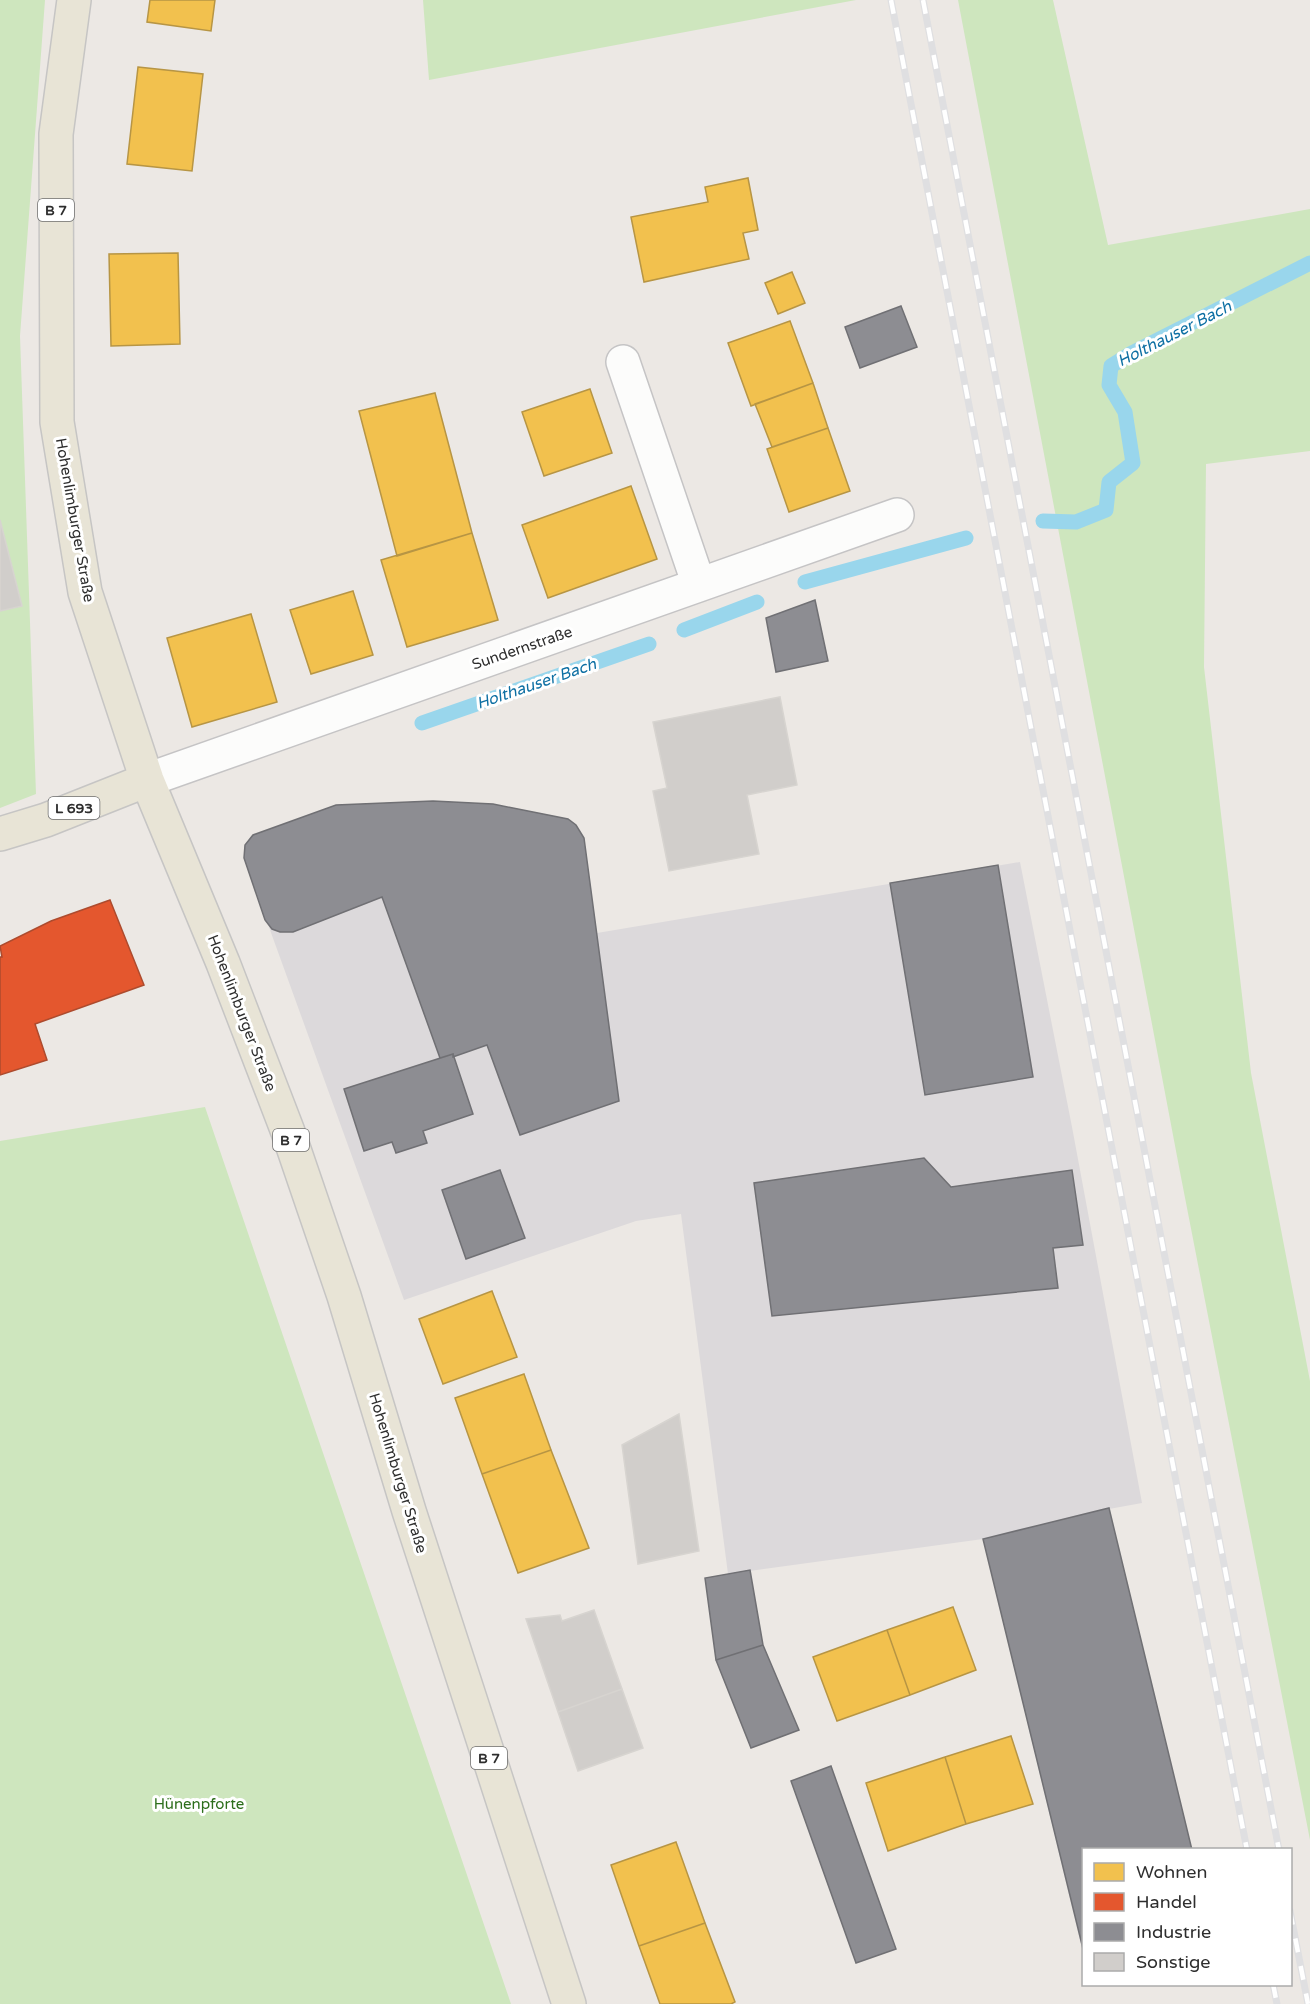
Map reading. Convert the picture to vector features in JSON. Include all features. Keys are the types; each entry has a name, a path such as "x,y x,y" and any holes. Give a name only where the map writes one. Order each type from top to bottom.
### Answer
{"main road":[{"name":"Hohenlimburger Straße","path":"74,0 56,135 57,422 86,592 147,780 223,963 288,1132 344,1296 409,1511 569,2004"},
{"name":"L 693","path":"0,834 147,780"}],"street":[{"path":"623,362 699,585"},
{"name":"Sundernstraße","path":"147,780 897,515"}],"shaded area":[{"path":"433,801 493,804 568,819 576,825 584,838 597,933 1020,862 1142,1503 1109,1509 1084,1848 1082,1848 1082,1949 983,1539 728,1574 681,1214 636,1221 404,1300 244,858 245,845 253,835 336,805"}],"green space":[{"path":"0,0 45,0 20,336 36,794 0,808"},
{"path":"423,0 856,0 429,80"},
{"path":"958,0 1053,0 1108,245 1310,209 1310,451 1206,464 1204,667 1251,1073 1310,1381 1310,1840 1180,1172"},
{"name":"Hünenpforte","path":"205,1107 511,2004 0,2004 0,1141"}],"building: Wohnen":[{"path":"150,0 215,0 211,31 147,22"},
{"path":"138,67 203,74 192,171 127,164"},
{"path":"748,178 758,230 743,233 749,259 644,282 631,217 708,202 705,187"},
{"path":"178,253 180,344 111,346 109,254"},
{"path":"792,272 805,303 778,314 765,283"},
{"path":"790,321 813,383 751,406 728,343"},
{"path":"813,383 828,428 772,447 755,404"},
{"path":"590,389 612,453 544,476 522,412"},
{"path":"435,393 472,533 397,556 359,411"},
{"path":"828,428 850,491 789,512 767,449"},
{"path":"631,486 657,559 548,598 522,525"},
{"path":"472,533 498,620 407,647 381,560"},
{"path":"353,591 373,655 311,674 290,610"},
{"path":"251,614 277,702 192,727 167,638"},
{"path":"492,1291 517,1357 443,1384 419,1319"},
{"path":"524,1374 551,1450 482,1474 455,1398"},
{"path":"551,1450 589,1548 518,1573 482,1474"},
{"path":"953,1607 976,1670 910,1695 887,1630"},
{"path":"887,1630 910,1695 837,1721 813,1657"},
{"path":"1011,1736 1033,1804 966,1824 945,1757"},
{"path":"945,1757 966,1824 888,1851 866,1783"},
{"path":"676,1842 705,1923 639,1946 611,1865"},
{"path":"705,1923 735,2002 731,2004 660,2004 639,1946"}],"building: Handel":[{"path":"110,900 144,985 35,1024 47,1060 0,1075 0,957 2,957 0,946 51,921"}],"building: Industrie":[{"path":"901,306 917,347 860,368 845,327"},
{"path":"815,600 828,661 776,672 766,618"},
{"path":"433,801 493,804 568,819 576,825 584,838 619,1101 520,1135 487,1045 453,1057 453,1054 440,1058 382,897 293,932 280,932 272,929 265,920 244,858 245,845 253,835 336,805"},
{"path":"998,865 1033,1077 925,1095 890,883"},
{"path":"453,1054 473,1114 423,1131 427,1143 396,1153 392,1142 364,1151 344,1089"},
{"path":"924,1158 951,1187 1072,1170 1083,1245 1053,1248 1058,1288 772,1316 754,1183"},
{"path":"500,1170 525,1238 466,1259 442,1190"},
{"path":"1109,1508 1192,1848 1082,1848 1082,1945 983,1539"},
{"path":"750,1570 763,1645 716,1660 705,1578"},
{"path":"763,1645 799,1730 751,1748 716,1660"},
{"path":"831,1766 896,1949 856,1963 791,1781"}],"building: Sonstige":[{"path":"0,520 22,606 0,611"},
{"path":"780,697 797,785 747,795 759,854 669,871 653,791 667,788 653,722"},
{"path":"679,1414 699,1551 638,1564 622,1445"},
{"path":"594,1610 622,1689 558,1712 526,1619 560,1615 562,1621"},
{"path":"622,1689 643,1748 578,1771 558,1712"}],"waterway":[{"name":"Holthauser Bach","path":"1043,521 1076,522 1106,510 1109,482 1133,463 1125,412 1109,385 1111,366 1132,353 1310,263"},
{"name":"Holthauser Bach","path":"805,582 966,538"},
{"name":"Holthauser Bach","path":"684,630 757,602"},
{"name":"Holthauser Bach","path":"422,723 649,644"}],"railway":[{"path":"891,0 1247,1848"},
{"path":"923,0 1279,1848"},
{"path":"1292,1921 1308,2004"},
{"path":"1273,1986 1277,2004"}]}
